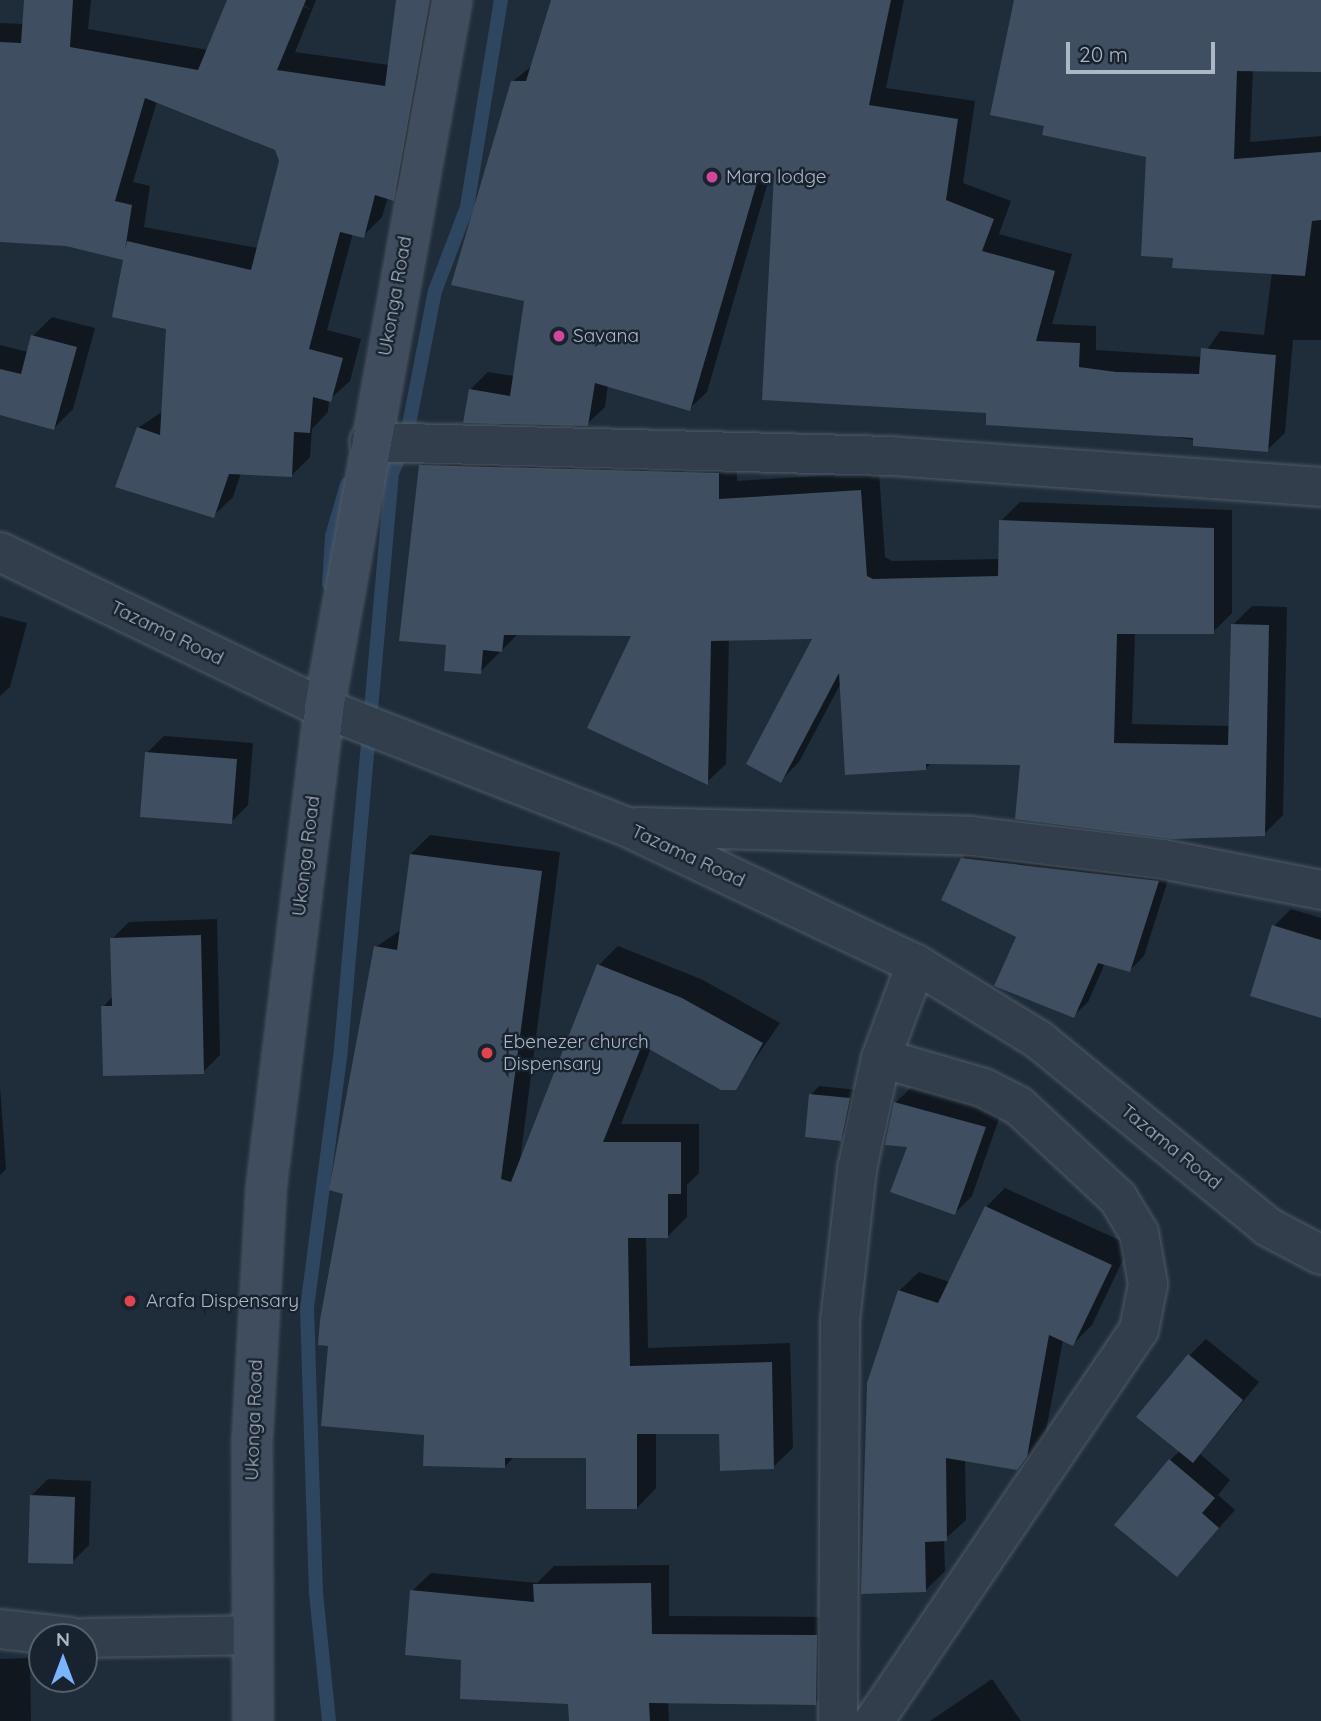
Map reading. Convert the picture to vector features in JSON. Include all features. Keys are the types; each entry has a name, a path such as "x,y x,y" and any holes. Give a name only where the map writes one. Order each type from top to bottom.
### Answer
{"street":[{"name":"Ukonga Road","path":"254,1721 248,1635 265,1190 324,708 369,442 452,0"},
{"path":"369,442 891,456 1321,487"},
{"name":"Tazama Road","path":"0,552 324,708 627,827 916,964 1039,1040 1268,1227 1321,1255"},
{"path":"627,827 972,836 1161,859 1321,890"},
{"path":"838,1721 840,1321 857,1169 881,1058 916,964"},
{"path":"874,1721 1139,1330 1148,1284 1139,1233 1118,1198 1019,1106 984,1088 881,1058"},
{"path":"0,1629 28,1632"},
{"path":"98,1638 248,1635"}],"building":[{"path":"24,0 73,0 70,47 198,70 227,0 306,0 277,70 385,86 396,0 430,0 394,201 375,195 364,238 340,232 309,349 343,358 331,402 313,397 310,433 294,432 292,477 229,474 214,518 115,487 137,427 160,435 166,329 112,317 123,260 66,246 0,242 0,42 21,43","holes":["145,98 275,150 279,161 251,270 127,241 125,250 132,205 115,201"]},
{"path":"551,0 891,0 869,105 958,119 946,200 994,219 982,251 1055,271 1036,341 1080,343 1079,367 1116,372 1199,374 1201,348 1276,355 1268,452 1193,446 1193,438 986,425 986,413 762,400 774,174 760,172 690,411 595,383 588,426 463,423 469,389 510,396 524,301 451,285 511,81 526,81"},
{"path":"1014,0 1321,0 1321,72 1237,71 1234,159 1321,152 1321,220 1312,221 1305,276 1172,268 1173,258 1141,256 1146,157 1042,135 1044,126 990,115"},
{"path":"31,335 77,347 54,430 0,415 0,369 21,374"},
{"path":"419,465 719,473 719,499 861,490 867,576 873,579 998,576 999,520 1214,528 1214,634 1117,634 1114,743 1228,745 1231,624 1269,625 1265,836 1173,839 1015,819 1020,765 926,764 926,770 845,775 839,673 781,783 746,764 812,639 711,641 708,785 587,728 631,636 504,635 502,652 483,650 481,674 444,671 446,645 399,641"},
{"path":"145,752 237,759 232,824 140,817"},
{"path":"410,854 542,871 501,1179 511,1182 597,964 682,998 763,1043 736,1090 721,1090 642,1045 603,1142 681,1142 681,1194 668,1194 668,1238 628,1238 630,1366 772,1362 774,1469 720,1471 719,1434 637,1434 637,1509 586,1509 586,1458 505,1458 505,1468 423,1466 424,1435 321,1426 328,1346 318,1345 320,1320 343,1194 329,1190 374,946 397,950"},
{"path":"961,858 1159,881 1130,972 1098,963 1074,1018 994,986 1016,937 941,900"},
{"path":"1272,925 1321,940 1321,1018 1250,996"},
{"path":"201,935 204,1074 103,1076 101,1006 112,1006 110,938"},
{"path":"809,1094 850,1098 841,1141 805,1137"},
{"path":"894,1102 986,1127 955,1215 890,1192 907,1147 885,1145"},
{"path":"985,1206 1112,1265 1073,1346 1049,1335 1027,1457 1017,1470 946,1458 947,1541 925,1542 926,1592 861,1594 867,1383 898,1290 938,1303"},
{"path":"1188,1354 1243,1400 1193,1463 1136,1417"},
{"path":"1169,1459 1215,1498 1202,1513 1219,1528 1177,1577 1114,1525"},
{"path":"30,1495 75,1497 73,1564 28,1563"},
{"path":"651,1583 652,1634 817,1635 816,1705 649,1703 650,1721 569,1721 568,1704 460,1699 461,1660 405,1655 410,1590 534,1602 533,1584"}],"waterway":[{"path":"329,1721 316,1594 307,1308 340,1059 392,473 405,445 435,291 467,207 501,0"},
{"path":"329,584 332,536 347,484"}],"place":[{"name":"Mara lodge","path":"712,177"},
{"name":"Savana","path":"559,336"},
{"name":"Ebenezer church Dispensary","path":"487,1053"},
{"name":"Arafa Dispensary","path":"130,1301"}]}
